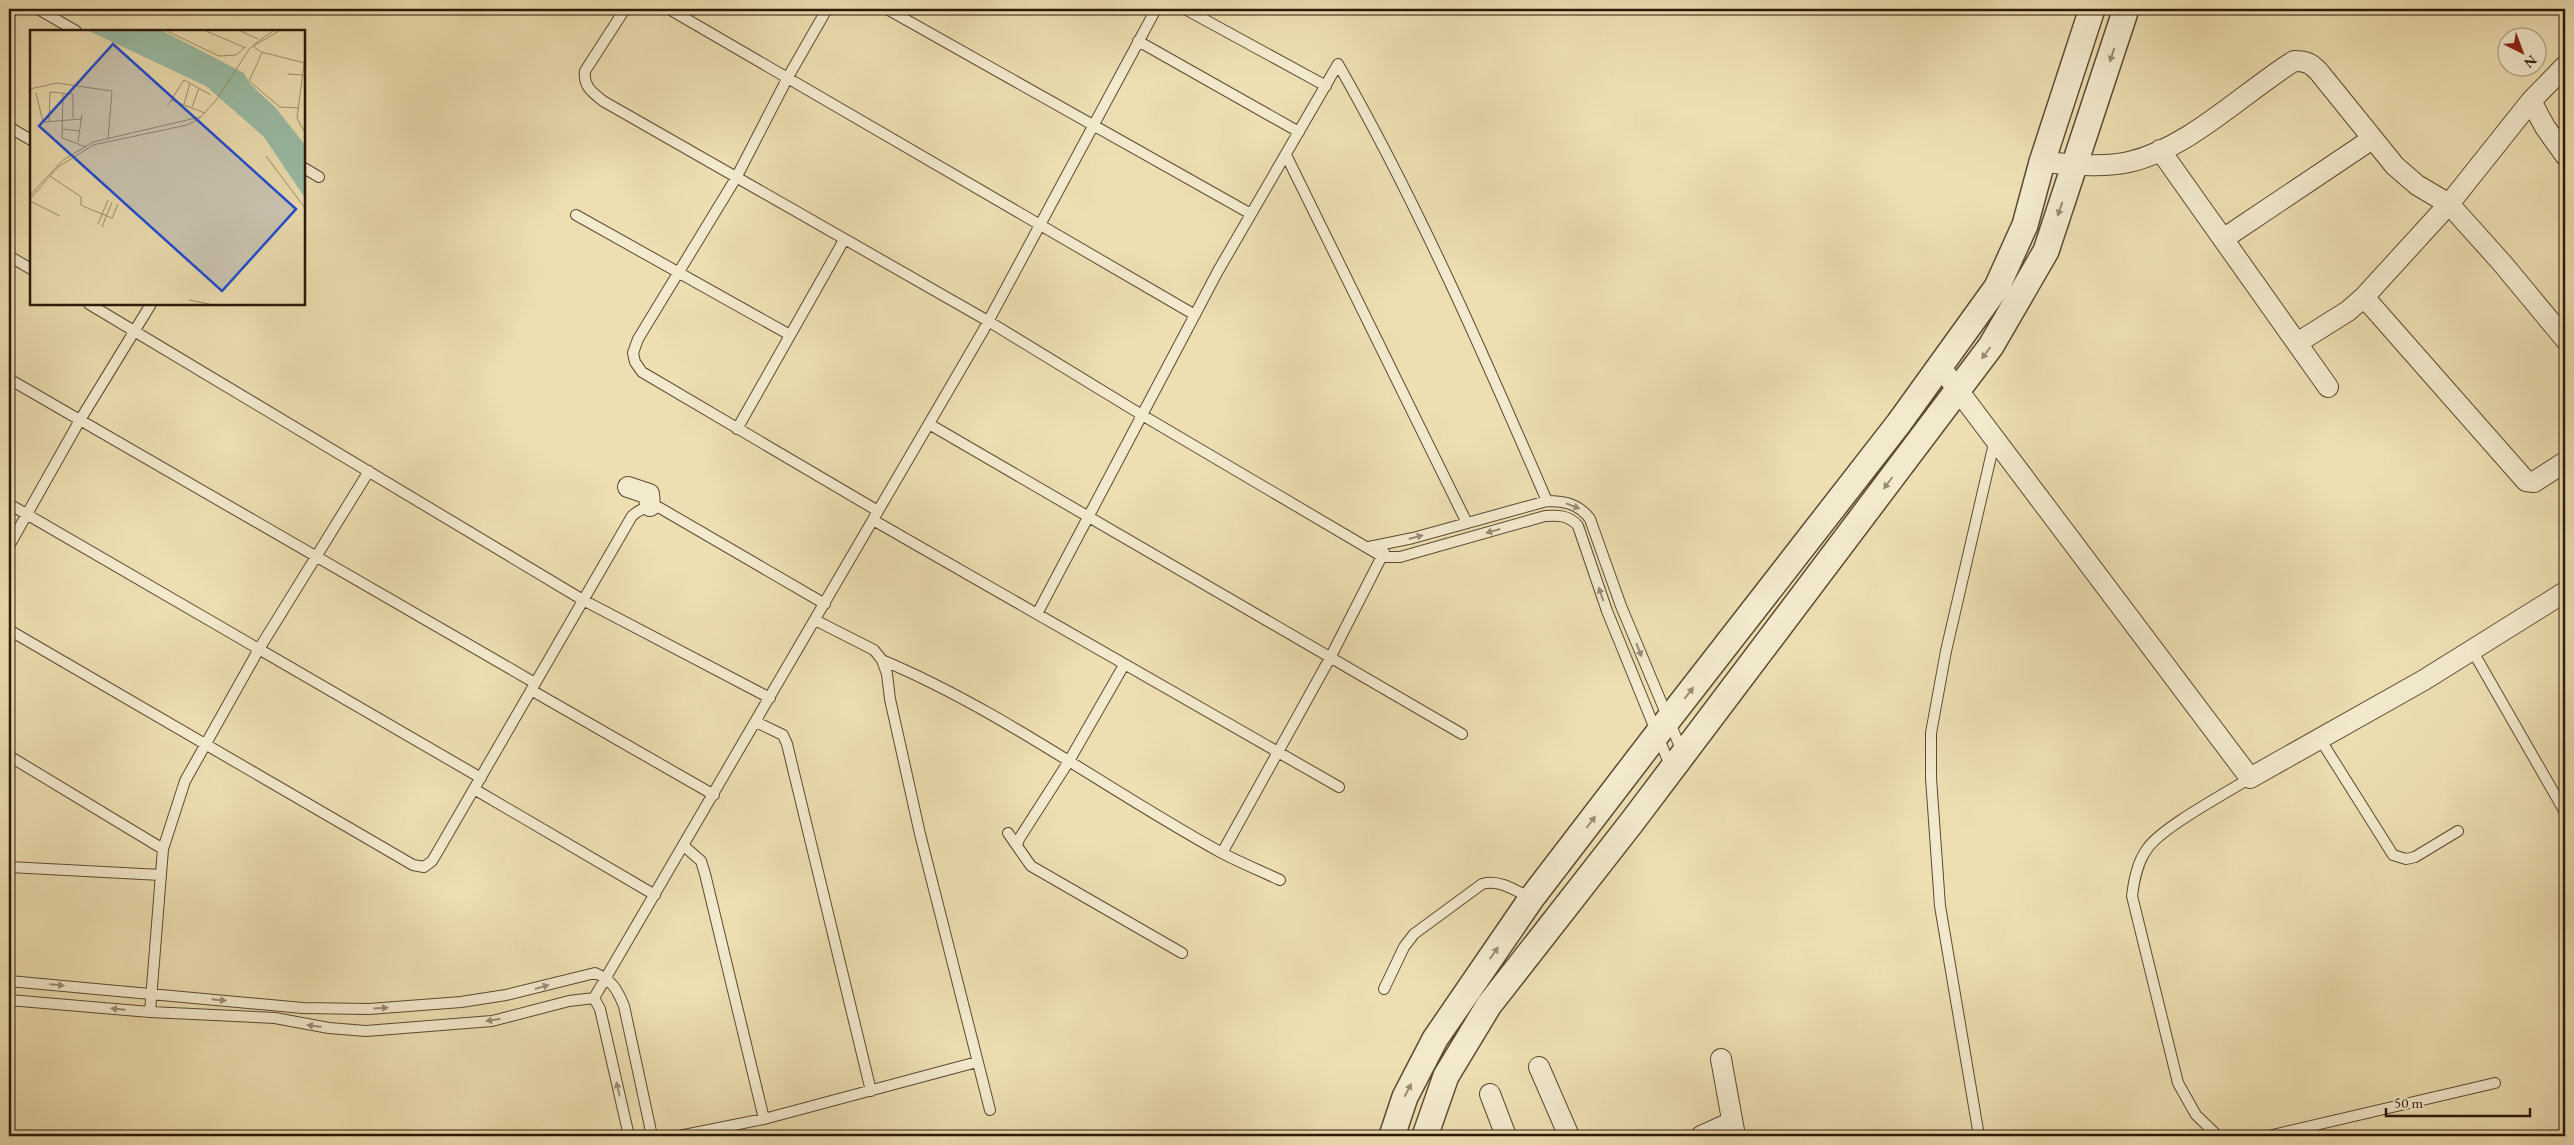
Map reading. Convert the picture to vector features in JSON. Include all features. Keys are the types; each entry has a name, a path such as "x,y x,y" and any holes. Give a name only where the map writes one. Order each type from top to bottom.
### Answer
{"street":[{"path":"1392,1136 1405,1097 1435,1039 1531,899 1662,727 1900,424 1939,365 1996,287 2025,225 2042,162 2092,9"},
{"path":"1425,1136 1446,1076 1489,1005 1677,762 1991,346 2046,252 2126,9"},
{"path":"2042,162 2075,165 2129,162 2160,150 2193,133 2294,61 2311,64 2395,166 2417,185 2449,204 2561,325"},
{"path":"2297,343 2348,310 2364,296 2449,204 2531,101 2565,66"},
{"path":"2531,101 2545,128 2565,155"},
{"path":"2223,239 2372,140"},
{"path":"2160,150 2328,388"},
{"path":"2364,296 2526,481 2534,482 2565,462"},
{"path":"1939,365 1959,388 2250,778 2472,650 2565,592"},
{"path":"628,487 649,494 650,506"},
{"path":"1435,1039 1461,1052"},
{"path":"1701,1136 1734,1129 1721,1059"},
{"path":"1539,1067 1569,1136"},
{"path":"1490,1094 1506,1136"}],"lane":[{"path":"9,14 12,9"},
{"path":"38,9 74,30"},
{"path":"625,9 585,71 584,81 590,90 603,102 988,321 1142,416 1369,547 1383,557 1400,557 1545,516 1558,515 1574,521 1677,762"},
{"path":"669,9 1195,315"},
{"path":"827,9 788,77 736,178 638,339 633,353 635,362 642,372 1037,614 1277,753 1340,787"},
{"path":"887,9 1251,214"},
{"path":"594,998 656,895 988,321 1156,9"},
{"path":"1185,9 1326,86"},
{"path":"1138,41 1299,132"},
{"path":"1037,614 1195,315 1338,64 1399,178 1442,267 1547,501"},
{"path":"9,127 30,139"},
{"path":"1286,155 1467,523"},
{"path":"305,169 318,177"},
{"path":"576,215 790,335"},
{"path":"736,428 844,240"},
{"path":"9,256 30,268"},
{"path":"91,305 584,600 770,698"},
{"path":"9,546 80,420 150,305"},
{"path":"9,379 318,557 714,794"},
{"path":"929,424 1462,734"},
{"path":"1979,1136 1940,906 1931,778 1931,733 1946,651 1996,438"},
{"path":"150,1012 163,849 179,794 204,745 259,649 318,557 369,471"},
{"path":"1369,547 1387,544 1547,501 1573,504 1583,510 1590,519 1662,727 1677,762"},
{"path":"9,504 481,778"},
{"path":"9,630 413,865 424,866 432,861 632,516 640,509 650,506 660,508 825,604"},
{"path":"1222,853 1330,658 1383,557 1387,544"},
{"path":"815,620 874,650 882,660 887,674 890,699 920,834 990,1110"},
{"path":"2472,650 2565,812"},
{"path":"882,660 956,694 1222,853 1280,880"},
{"path":"1018,846 1019,839 1069,761 1124,664"},
{"path":"756,722 783,735 787,744 871,1091"},
{"path":"2320,739 2393,855 2406,858 2415,857 2458,831"},
{"path":"9,756 163,849"},
{"path":"2218,1136 2196,1115 2178,1083 2132,896 2135,873 2147,848 2171,828 2250,778"},
{"path":"474,789 656,895"},
{"path":"1008,833 1031,866 1182,953"},
{"path":"684,846 701,861 705,874 764,1119"},
{"path":"9,867 161,875"},
{"path":"1384,989 1404,947 1414,934 1482,884 1492,881 1512,888 1531,899"},
{"path":"9,981 303,1008 368,1009 461,1002 506,995 539,989 580,975 595,973 607,978 615,986 624,1006 652,1136"},
{"path":"9,1000 150,1012 275,1018 329,1028 366,1031 492,1021 569,1001 594,998"},
{"path":"594,998 600,1009 629,1136"},
{"path":"679,1136 764,1119 977,1062"},
{"path":"2268,1136 2495,1084"}]}
